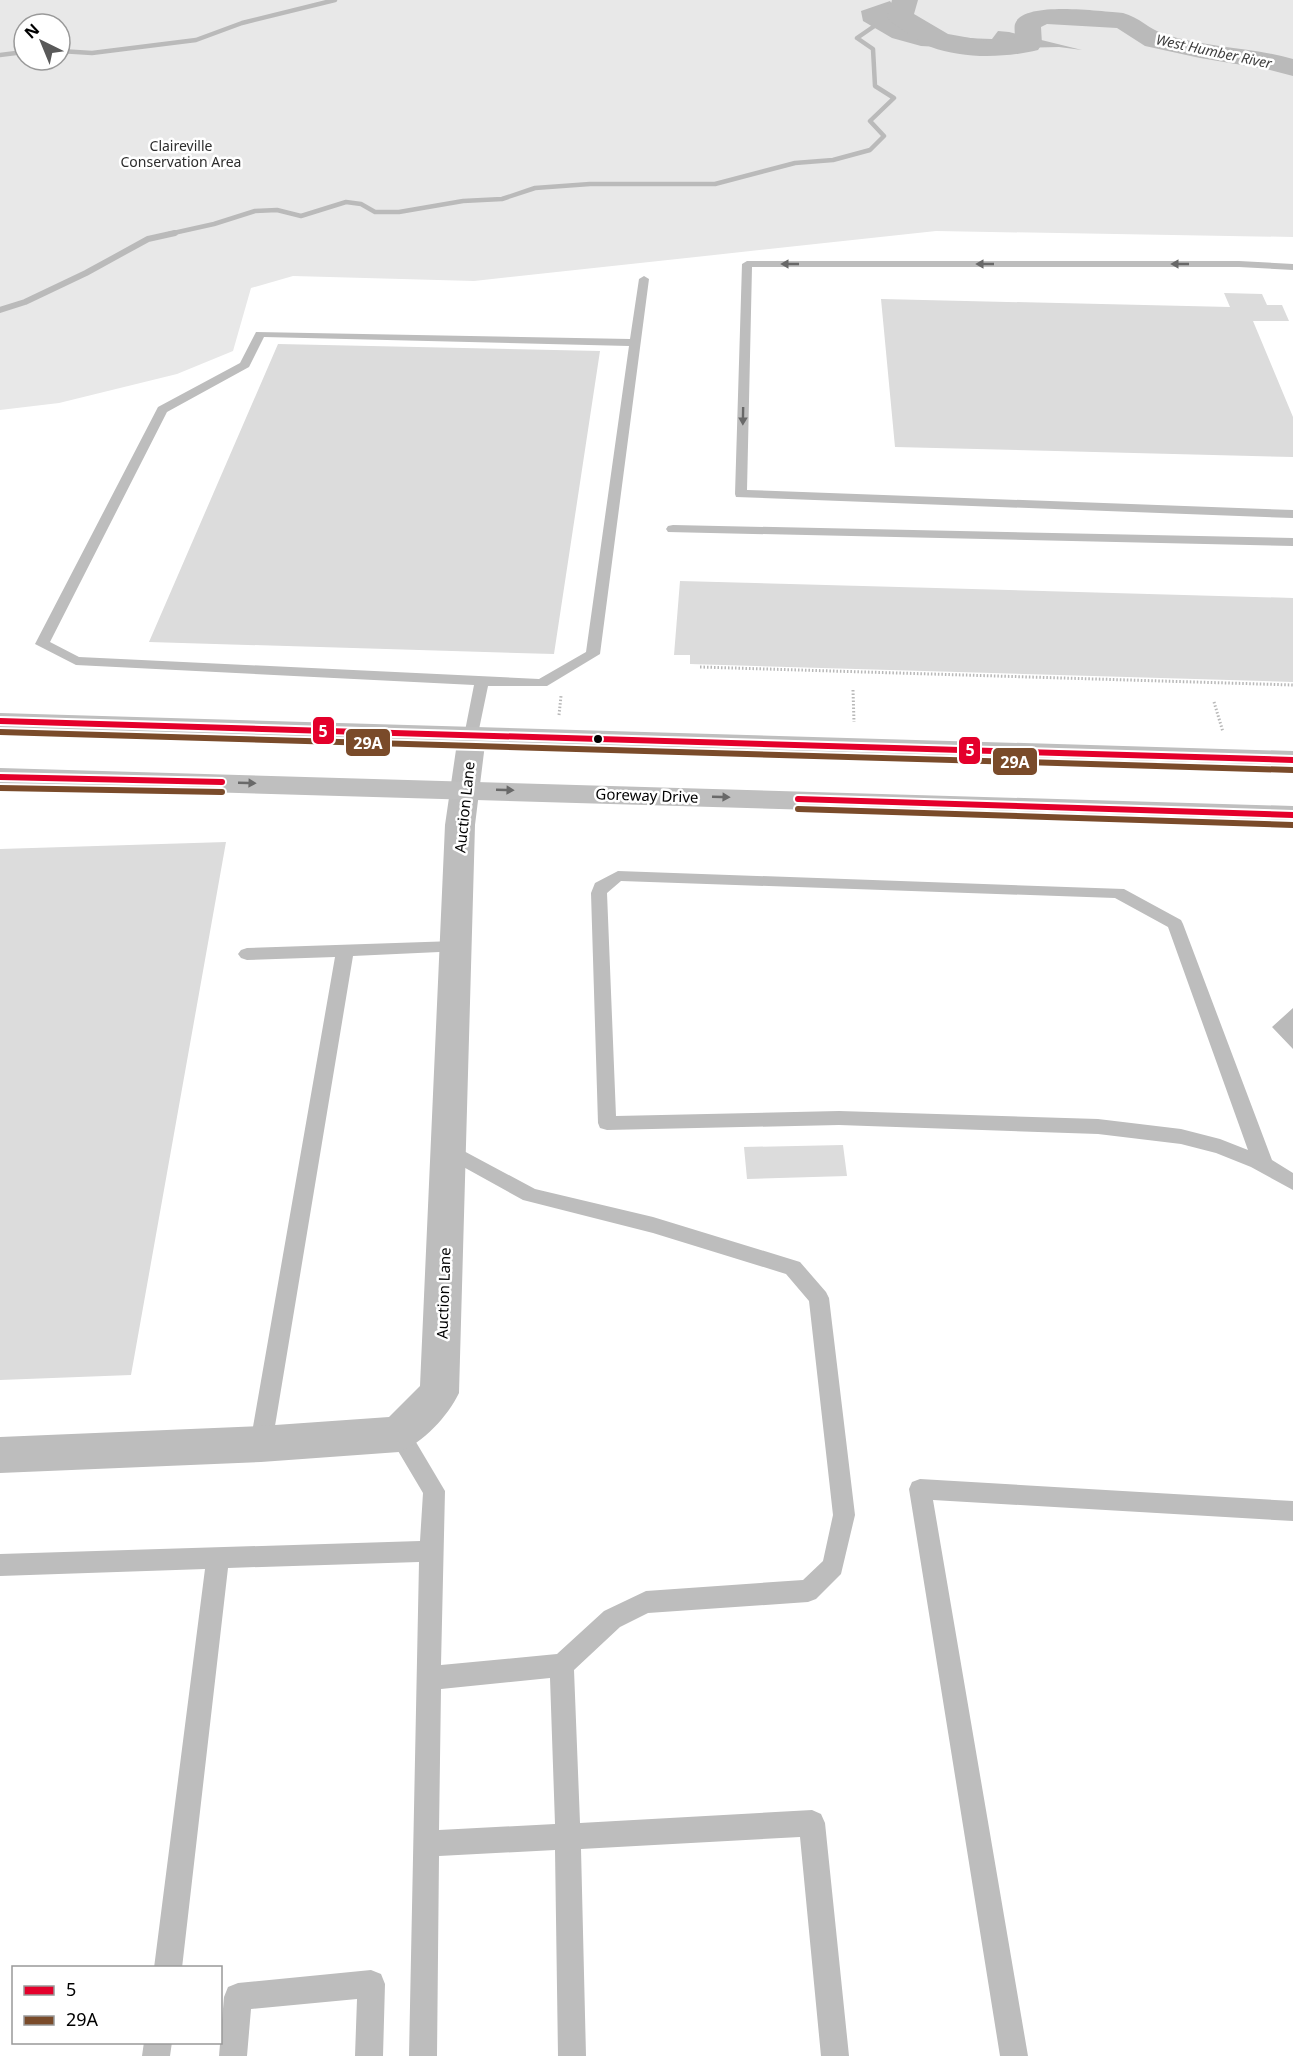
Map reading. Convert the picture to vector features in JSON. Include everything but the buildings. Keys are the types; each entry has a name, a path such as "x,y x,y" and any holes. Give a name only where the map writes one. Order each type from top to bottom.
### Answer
{"main road":[{"path":"0,721 1293,760"},
{"name":"Goreway Drive","path":"0,777 1293,815"}],"street":[{"name":"Auction Lane","path":"399,1434 439,1393 460,825 472,736"},
{"path":"0,1455 261,1444 399,1434"}],"lane":[{"path":"1293,267 1239,264 747,264 741,494 1293,514"},
{"path":"635,343 260,334 245,365 162,410 42,644 76,661 482,681 542,682 593,654 644,279"},
{"path":"673,529 1293,542"},
{"path":"472,736 482,681"},
{"path":"1264,1166 1175,924 1118,893 633,876 618,876 601,887 599,893 607,1123 838,1118 1096,1127 1163,1134 1203,1142 1264,1166 1293,1182"},
{"path":"247,954 455,947"},
{"path":"261,1444 345,951"},
{"path":"429,1678 562,1665 612,1619 646,1602 808,1591 833,1566 844,1515 819,1298 793,1268 654,1224 530,1195 447,1149"},
{"path":"399,1434 434,1491 431,1551 423,2056"},
{"path":"1014,2056 920,1489 1293,1511"},
{"path":"0,1565 431,1551"},
{"path":"168,1966 218,1558"},
{"path":"562,1665 572,2056"},
{"path":"428,1844 812,1823 835,2056"},
{"path":"233,2056 238,1997 371,1984 369,2056"}],"path":[{"path":"700,667 1293,685"},
{"path":"853,690 854,729"},
{"path":"559,720 561,692"},
{"path":"1214,702 1226,740"}],"green space":[{"name":"Claireville Conservation Area","path":"0,0 1293,0 1293,237 936,231 474,281 293,276 251,288 233,351 177,374 59,403 0,410"}],"shaded area":[{"path":"890,1 909,22 935,33 963,38 992,39 998,31 1009,32 1082,50 1059,47 978,49 921,46 892,38 863,21 861,11"},
{"path":"1293,1008 1293,1049 1272,1027"}],"waterway":[{"path":"72,52 92,53 196,40 242,23 335,0"},
{"name":"West Humber River","path":"905,0 900,17 940,41 987,49 1029,44 1028,24 1042,16 1123,21 1154,40 1269,61 1293,68"},
{"path":"169,234 214,224 255,211 277,210 301,216 346,202 361,204 375,212 399,212 463,201 502,199 535,188 590,184 715,184 795,163 833,160 870,150 884,136 870,121 894,98 875,86 873,49 857,38 873,27"},
{"path":"0,55 12,54"},
{"path":"0,310 25,302 86,273 148,239 175,233"}],"transit line":[{"name":"5","path":"0,721 1293,760"},
{"name":"29A","path":"0,732 1293,770"},
{"name":"5","path":"0,777 222,782"},
{"name":"29A","path":"0,788 222,792"},
{"name":"5","path":"798,799 1293,815"},
{"name":"29A","path":"798,809 1293,825"}]}
